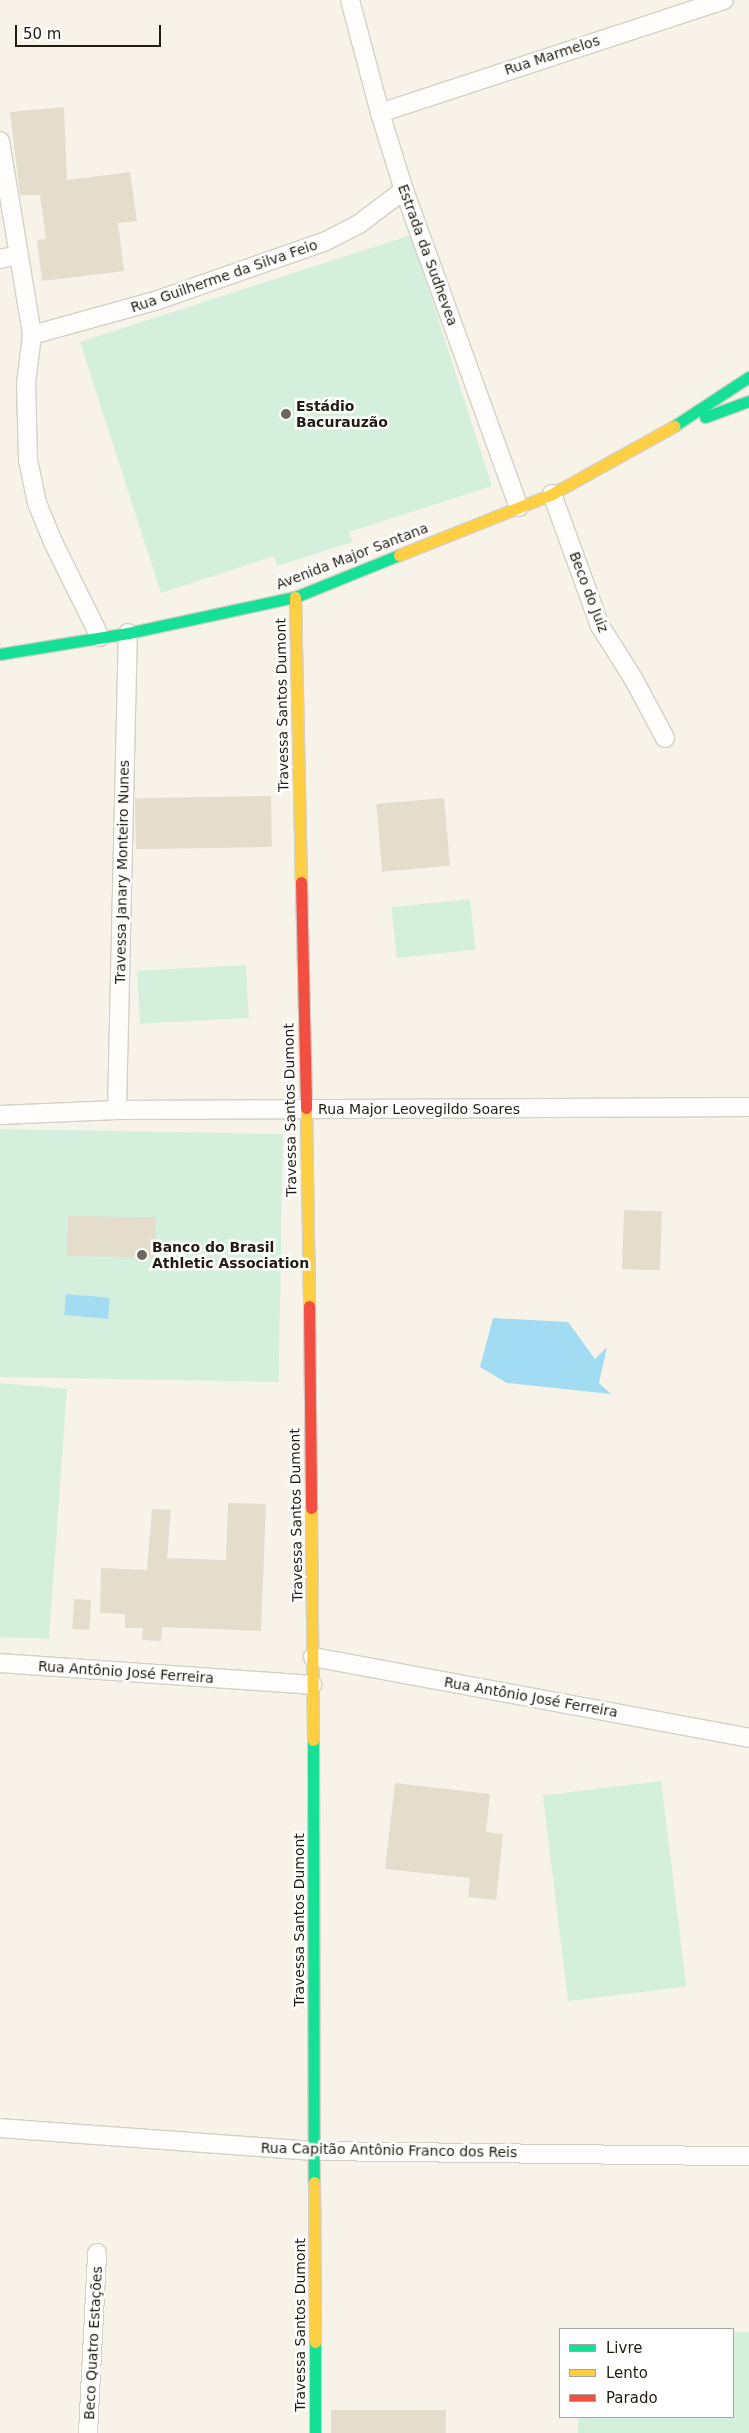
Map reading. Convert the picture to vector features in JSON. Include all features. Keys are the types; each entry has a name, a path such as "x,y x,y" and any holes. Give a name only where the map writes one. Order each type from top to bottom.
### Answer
{"street":[{"name":"Estrada da Sudhevea","path":"350,0 380,113 404,190 519,507"},
{"name":"Rua Marmelos","path":"380,113 724,0"},
{"path":"0,141 32,335 26,383 28,460 37,503 53,542 100,637"},
{"name":"Rua Guilherme da Silva Feio","path":"32,335 158,300 324,242 359,224 404,190"},
{"path":"0,259 19,255"},
{"name":"Avenida Major Santana","path":"0,654 128,634 295,597 552,494 666,432 749,377"},
{"name":"Avenida Major Santana","path":"666,432 749,401"},
{"name":"Beco do Juiz","path":"552,494 600,626 633,678 664,738"},
{"name":"Travessa Santos Dumont","path":"295,597 306,1109 313,1657 315,2433"},
{"name":"Travessa Janary Monteiro Nunes","path":"117,1110 128,634"},
{"name":"Rua Major Leovegildo Soares","path":"0,1114 117,1110 749,1107"},
{"name":"Rua Antônio José Ferreira","path":"313,1657 749,1738"},
{"name":"Rua Antônio José Ferreira","path":"0,1663 312,1685"},
{"name":"Rua Capitão Antônio Franco dos Reis","path":"0,2128 315,2151 749,2156"},
{"name":"Beco Quatro Estações","path":"88,2433 97,2253"}],"green space":[{"name":"Estádio Bacurauzão","path":"411,235 492,486 349,532 352,542 277,566 274,556 161,593 80,342"},
{"path":"470,899 475,950 397,958 391,907"},
{"path":"246,965 249,1018 140,1024 137,971"},
{"name":"Banco do Brasil Athletic Association","path":"0,1129 283,1134 279,1382 0,1377"},
{"path":"0,1383 67,1389 49,1639 0,1637"},
{"path":"661,1781 686,1986 568,2001 543,1796"},
{"path":"734,2332 749,2332 749,2433 578,2433 578,2418 734,2418"}],"water":[{"path":"66,1294 110,1298 108,1319 64,1315"},
{"path":"493,1318 568,1322 595,1359 607,1347 599,1383 611,1394 507,1383 480,1367"}],"building":[{"path":"64,107 67,180 130,172 137,221 118,223 124,271 42,281 37,240 46,239 40,195 20,195 10,112"},
{"path":"271,796 272,847 136,849 135,798"},
{"path":"444,798 450,866 382,872 376,804"},
{"path":"624,1210 662,1211 660,1270 622,1269"},
{"path":"68,1216 156,1218 155,1258 67,1256"},
{"path":"228,1503 266,1504 261,1631 162,1627 161,1641 142,1640 143,1628 125,1628 125,1614 100,1613 101,1568 147,1570 152,1509 171,1510 167,1558 226,1560"},
{"path":"74,1599 91,1600 89,1630 72,1629"},
{"path":"395,1783 490,1794 486,1832 503,1834 496,1900 468,1897 470,1878 385,1869"},
{"path":"331,2410 446,2410 446,2433 331,2433"}],"traffic: fast":[{"path":"674,426 749,377"},
{"path":"705,417 749,401"},
{"path":"0,654 128,633 295,597 399,555"},
{"path":"313,1740 314,2182"},
{"path":"315,2342 315,2433"}],"traffic: slow":[{"path":"399,555 552,494 674,426"},
{"path":"295,597 301,882"},
{"path":"306,1108 309,1306"},
{"path":"311,1508 313,1740"},
{"path":"314,2182 315,2342"}],"traffic: jam":[{"path":"301,882 306,1108"},
{"path":"309,1306 311,1508"}],"place":[{"name":"Estádio Bacurauzão","path":"286,414"},
{"name":"Banco do Brasil Athletic Association","path":"142,1255"}]}
